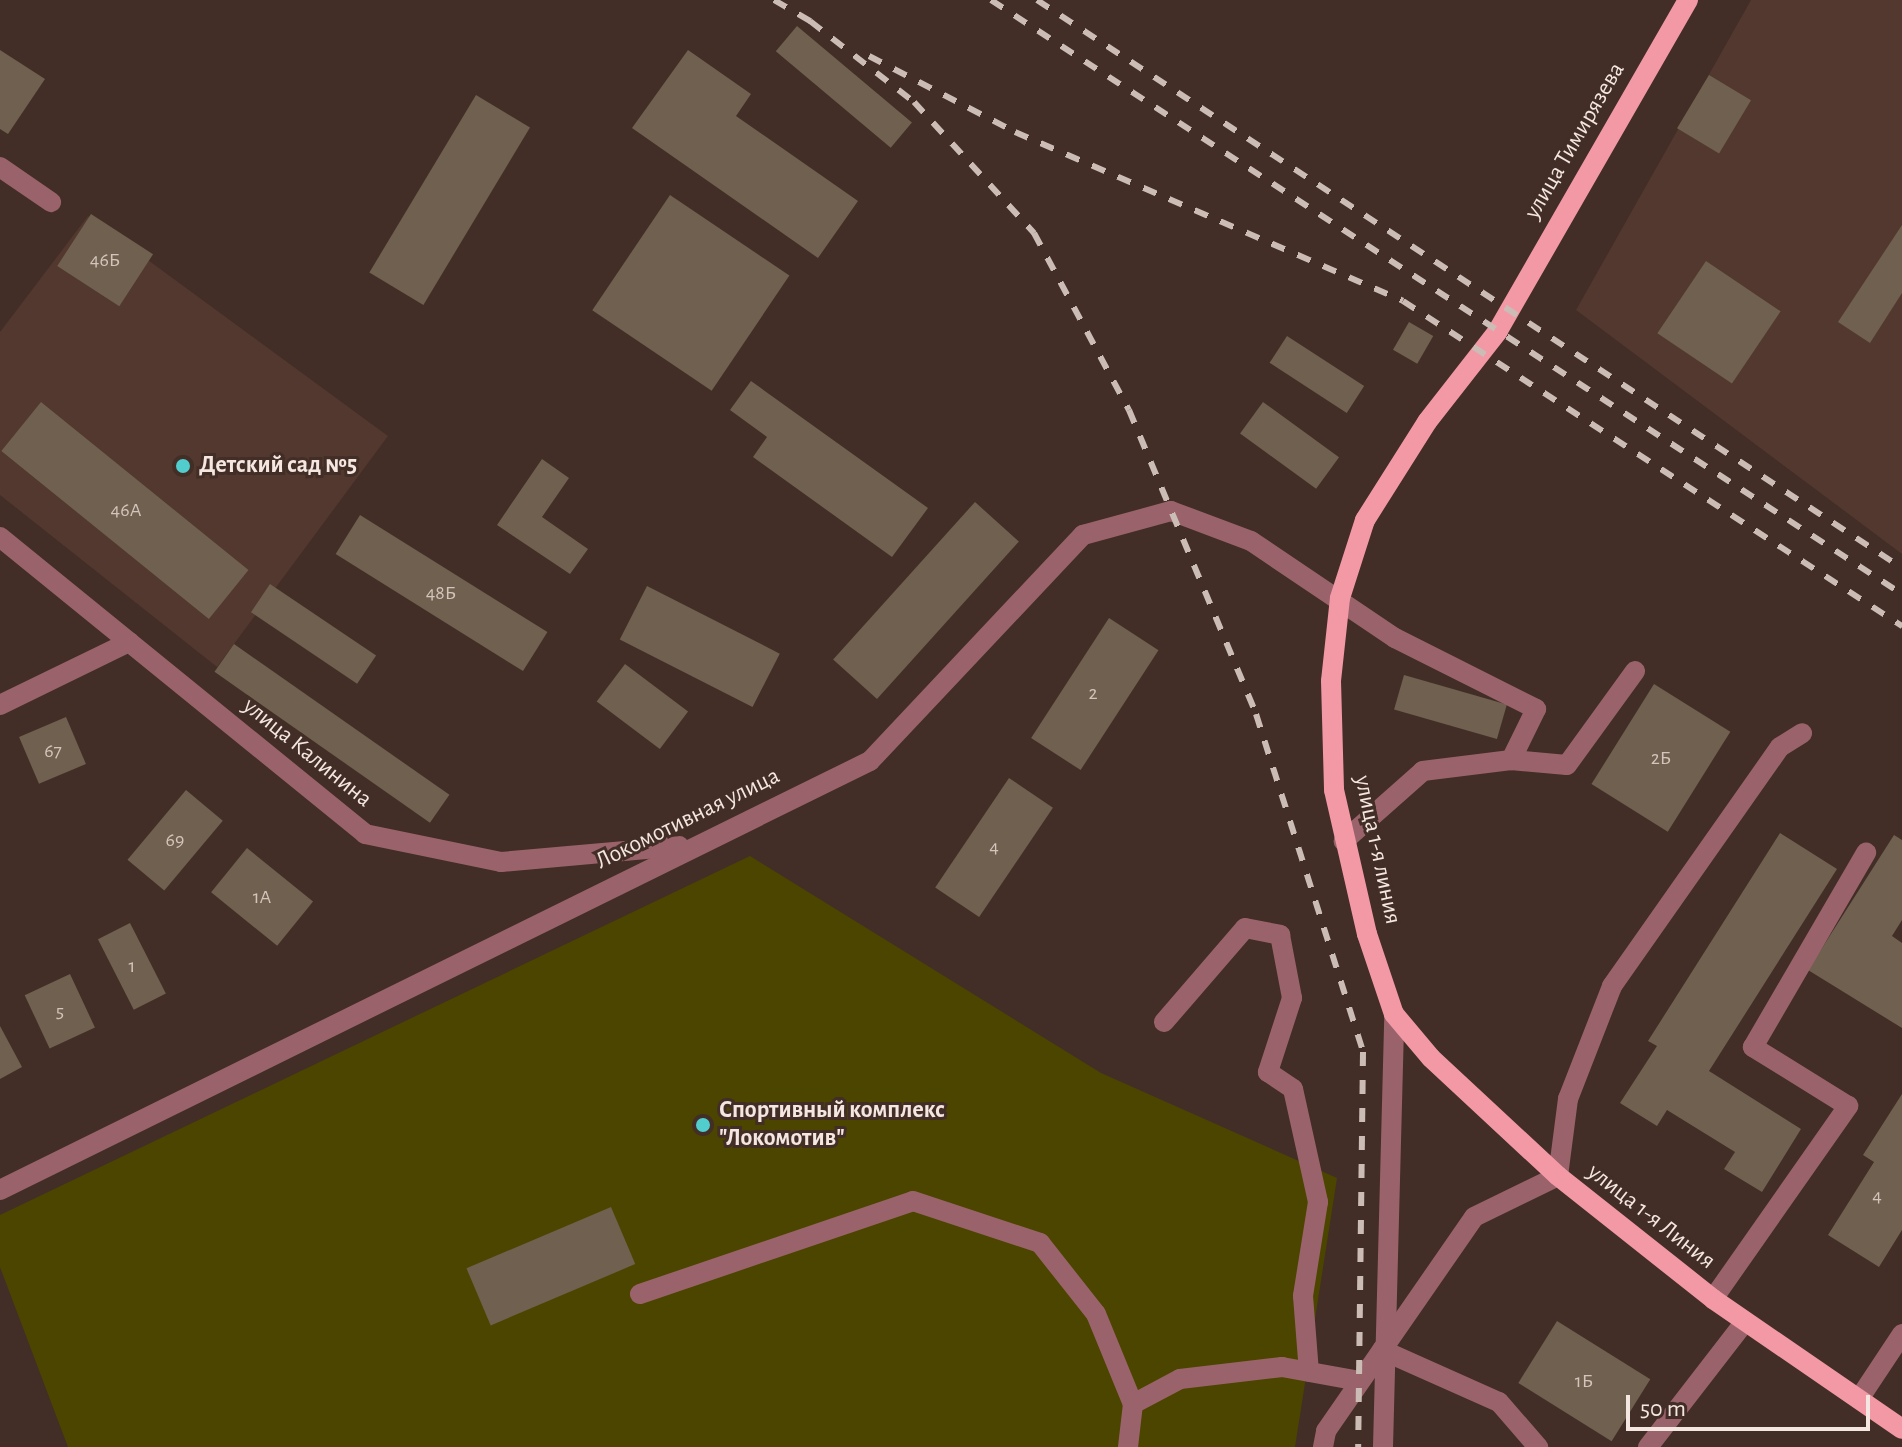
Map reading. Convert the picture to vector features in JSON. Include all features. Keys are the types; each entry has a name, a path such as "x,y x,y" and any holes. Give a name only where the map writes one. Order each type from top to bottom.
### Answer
{"main road":[{"name":"улица Тимирязева","path":"1511,310 1688,0"},
{"name":"улица 1-я линия","path":"1394,1014 1344,841 1331,723 1340,598 1384,485 1511,310"},
{"name":"улица 1-я Линия","path":"1394,1014 1464,1093 1558,1176 1744,1323 1902,1429"}],"street":[{"path":"0,167 51,202"},
{"name":"Локомотивная улица","path":"0,1190 689,845 870,761 1083,535 1171,511 1251,541 1340,598 1395,638 1536,709 1511,760"},
{"name":"улица Калинина","path":"0,537 365,834 501,862 689,845"},
{"path":"0,705 129,642"},
{"path":"1344,841 1423,771 1511,760 1567,765 1635,671"},
{"path":"1323,1447 1359,1381 1474,1217 1558,1176 1568,1099 1612,986 1780,747 1802,733"},
{"path":"1713,1299 1848,1106 1753,1047 1866,853"},
{"path":"1164,1022 1245,928 1280,935 1292,998 1268,1072 1293,1089 1318,1202 1303,1296 1309,1372"},
{"path":"1383,1447 1382,1350 1394,1014"},
{"path":"640,1294 913,1201 1040,1243 1096,1314 1133,1404 1128,1447"},
{"path":"1648,1447 1744,1323"},
{"path":"1859,1399 1902,1334"},
{"path":"1382,1350 1499,1402 1538,1447"},
{"path":"1133,1404 1180,1379 1282,1367 1359,1381"}],"shaded area":[{"path":"1751,0 1902,0 1902,554 1576,310"},
{"name":"Детский сад №5","path":"88,216 388,436 217,667 0,495 0,332"},
{"name":"Спортивный комплекс \"Локомотив\"","path":"750,856 1101,1073 1337,1178 1295,1447 68,1447 0,1267 0,1215"}],"building":[{"path":"797,26 912,122 891,148 776,51"},
{"path":"0,50 45,79 8,134 0,129"},
{"path":"688,50 751,94 736,116 858,201 818,258 632,128"},
{"path":"1709,75 1751,100 1719,153 1677,128"},
{"path":"476,95 530,127 423,305 369,272"},
{"path":"670,195 789,276 712,391 592,310"},
{"path":"91,214 153,254 119,306 57,266"},
{"path":"1902,225 1902,293 1870,343 1838,322"},
{"path":"1706,261 1781,311 1732,383 1657,333"},
{"path":"1409,322 1433,336 1417,364 1393,350"},
{"path":"1287,336 1364,386 1347,413 1270,363"},
{"path":"751,381 928,508 892,557 753,457 767,437 730,410"},
{"path":"41,402 248,570 209,619 1,451"},
{"path":"1263,402 1339,457 1316,489 1240,434"},
{"path":"542,459 569,478 542,517 588,549 570,574 497,525"},
{"path":"975,502 1019,541 877,699 833,660"},
{"path":"360,515 547,632 523,671 336,554"},
{"path":"270,584 376,656 357,684 251,612"},
{"path":"647,586 780,654 753,707 620,639"},
{"path":"1109,618 1158,650 1081,770 1031,738"},
{"path":"234,644 449,795 430,823 214,672"},
{"path":"625,664 688,712 660,749 597,702"},
{"path":"1404,675 1507,704 1497,739 1394,710"},
{"path":"1654,684 1730,732 1668,832 1591,784"},
{"path":"66,717 86,764 39,784 19,737"},
{"path":"1009,778 1053,808 979,917 935,887"},
{"path":"186,790 223,821 164,891 128,860"},
{"path":"1780,833 1837,869 1709,1071 1801,1129 1762,1192 1724,1169 1735,1152 1667,1110 1657,1126 1620,1103 1657,1046 1648,1041"},
{"path":"1894,835 1902,840 1902,920 1892,936 1902,943 1902,1028 1808,970"},
{"path":"247,848 313,901 277,946 211,892"},
{"path":"130,923 166,993 134,1010 98,939"},
{"path":"70,974 95,1027 50,1049 25,995"},
{"path":"0,1026 22,1067 0,1079"},
{"path":"1902,1094 1902,1230 1879,1267 1828,1235 1874,1162 1863,1155"},
{"path":"611,1207 635,1264 491,1325 466,1268"},
{"path":"1557,1321 1650,1379 1612,1441 1518,1383"}],"railway":[{"path":"774,0 817,25"},
{"path":"991,0 1902,594"},
{"path":"1037,0 1902,568"},
{"path":"810,21 914,102 1034,233 1129,410 1256,714 1363,1052 1358,1447"},
{"path":"869,56 1015,132 1403,301 1902,626"}],"place":[{"name":"Детский сад №5","path":"183,466"},
{"name":"Спортивный комплекс \"Локомотив\"","path":"703,1125"}]}
